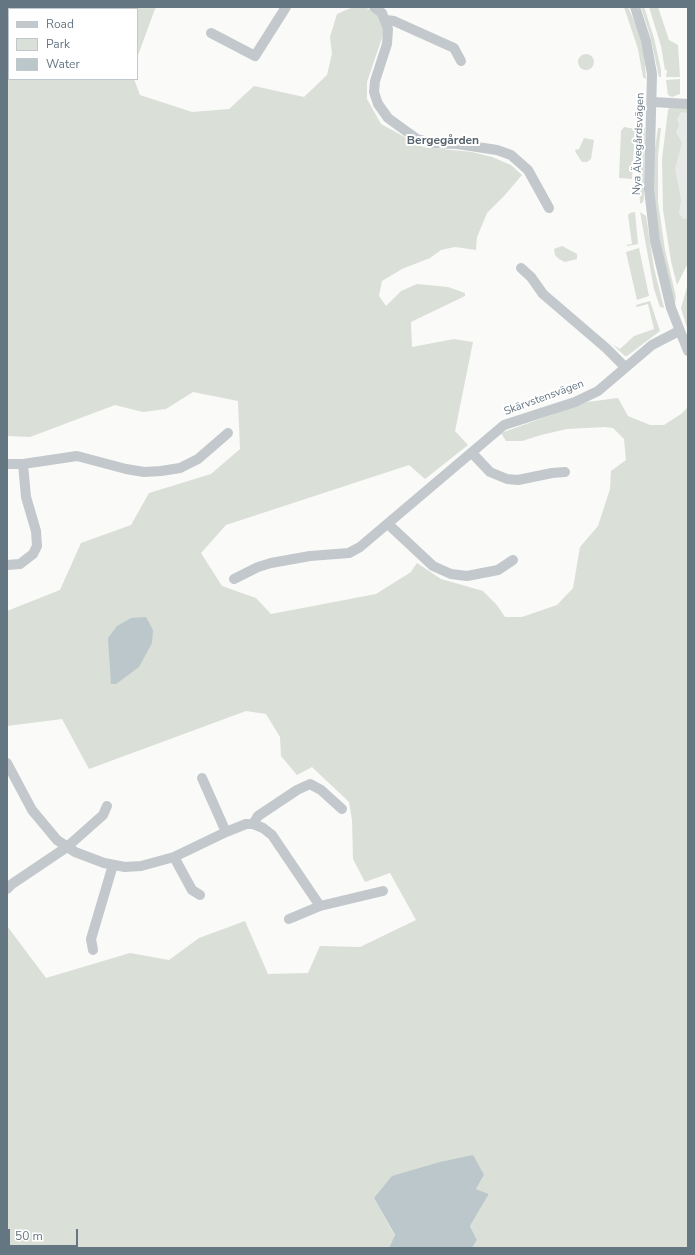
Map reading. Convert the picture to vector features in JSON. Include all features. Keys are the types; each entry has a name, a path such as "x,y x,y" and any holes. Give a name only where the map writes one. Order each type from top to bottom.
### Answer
{"street":[{"path":"211,33 255,56 286,7"},
{"path":"374,7 382,13 386,20 388,29 387,44 375,80 374,92 378,104 388,118 417,139 432,143 457,144 497,150 511,155 528,170 550,208"},
{"name":"Nya Älvegårdsvägen","path":"635,7 649,54 652,74 653,102 649,154 650,207 655,241 666,291 679,331 688,351"},
{"path":"386,20 394,21 454,48 461,60"},
{"path":"653,102 688,104"},
{"path":"521,268 531,277 543,294 606,348 625,367"},
{"name":"Skärvstensvägen","path":"234,579 258,567 271,563 310,556 349,553 360,548 504,425 575,402 598,391 652,345 679,331"},
{"path":"7,464 23,464 77,456 126,469 144,472 161,471 180,468 198,459 228,433"},
{"path":"472,453 490,472 507,479 518,480 565,472"},
{"path":"7,565 20,564 33,554 37,546 36,531 26,497 23,464"},
{"path":"388,524 433,566 451,574 467,576 498,570 513,560"},
{"path":"7,763 10,780 57,840 86,857 114,865 141,866 174,857 226,832 246,824 253,824 263,828 272,835 320,906"},
{"path":"202,778 226,832"},
{"path":"253,824 258,816 297,790 310,784 321,790 342,809"},
{"path":"7,889 12,884 67,847 103,815 107,806"},
{"path":"174,857 192,890 200,895"},
{"path":"93,950 91,939 114,865"},
{"path":"289,919 320,906 383,891"}],"shaded area":[{"path":"676,108 688,110 688,243 677,245 671,177"}],"green space":[{"path":"7,7 158,7 155,9 138,55 138,8 8,8 8,80 134,80 140,95 192,112 229,109 254,86 304,97 327,75 332,54 330,37 337,14 353,7 365,7 378,15 385,29 367,82 367,99 381,124 423,147 472,152 492,157 511,165 522,175 487,213 477,237 476,250 455,247 441,250 430,258 402,269 382,281 379,296 386,306 401,291 417,284 448,287 465,293 465,296 411,322 412,347 454,339 473,342 455,431 468,445 425,479 409,465 226,525 201,553 222,586 256,598 271,614 376,594 411,572 417,563 441,579 483,591 496,604 505,617 522,617 557,605 573,588 580,547 598,526 610,489 611,471 626,460 624,439 613,428 604,427 567,429 522,441 506,441 501,433 587,402 618,398 628,416 650,425 664,425 681,414 688,407 688,1248 472,1248 477,1240 470,1226 489,1194 476,1189 484,1175 374,1198 395,1236 389,1248 7,1248 7,926 46,978 130,953 169,960 199,938 245,921 268,974 308,973 320,946 360,947 416,920 390,873 365,882 353,859 352,820 349,802 312,767 297,775 281,756 280,737 266,714 246,711 89,769 62,719 7,726 7,611 60,590 81,543 131,525 149,493 211,474 240,449 238,401 193,392 166,409 143,412 115,405 30,437 7,436"},
{"path":"624,7 628,7 636,25 644,52 646,79 643,77 638,49"},
{"path":"641,7 644,7 654,38 661,70 661,77 659,77 650,35"},
{"path":"649,7 658,7 669,40 678,45 680,77 666,77 667,70 665,70 661,46"},
{"path":"586,54 593,59 594,62 589,69 586,70 579,65 578,62 583,55"},
{"path":"680,79 680,94 672,97 668,95 666,80"},
{"path":"686,106 688,113 681,112 677,119 679,125 676,132 682,143 675,169 681,200 679,213 683,219 688,219 688,263 677,285 671,261 663,210 662,159 668,110 670,107"},
{"path":"624,127 635,129 632,179 619,178 621,131"},
{"path":"641,128 645,128 644,198 643,202 640,204 639,177"},
{"path":"658,128 661,128 658,155 658,202 665,250 676,297 675,304 662,257 654,198 654,155"},
{"path":"584,138 594,140 591,159 587,162 582,162 575,150 579,149"},
{"path":"635,212 638,244 628,246 626,245 632,244 628,215"},
{"path":"640,212 646,216 654,268 664,308 660,307 654,289"},
{"path":"562,246 577,254 577,259 565,262 559,259 555,255 554,249"},
{"path":"639,248 649,296 637,300 626,252"},
{"path":"688,284 688,331 681,308"},
{"path":"650,301 660,331 625,356 612,344 620,349 634,336 654,329 648,304 637,307 636,305"}],"water":[{"path":"146,617 153,630 152,643 139,667 116,684 111,684 108,638 117,626 131,618"},
{"path":"473,1155 484,1175 476,1189 489,1194 470,1226 477,1240 472,1248 389,1248 395,1235 374,1198 392,1176 440,1162"}],"district":[{"name":"Bergegården","path":"443,141"}]}
